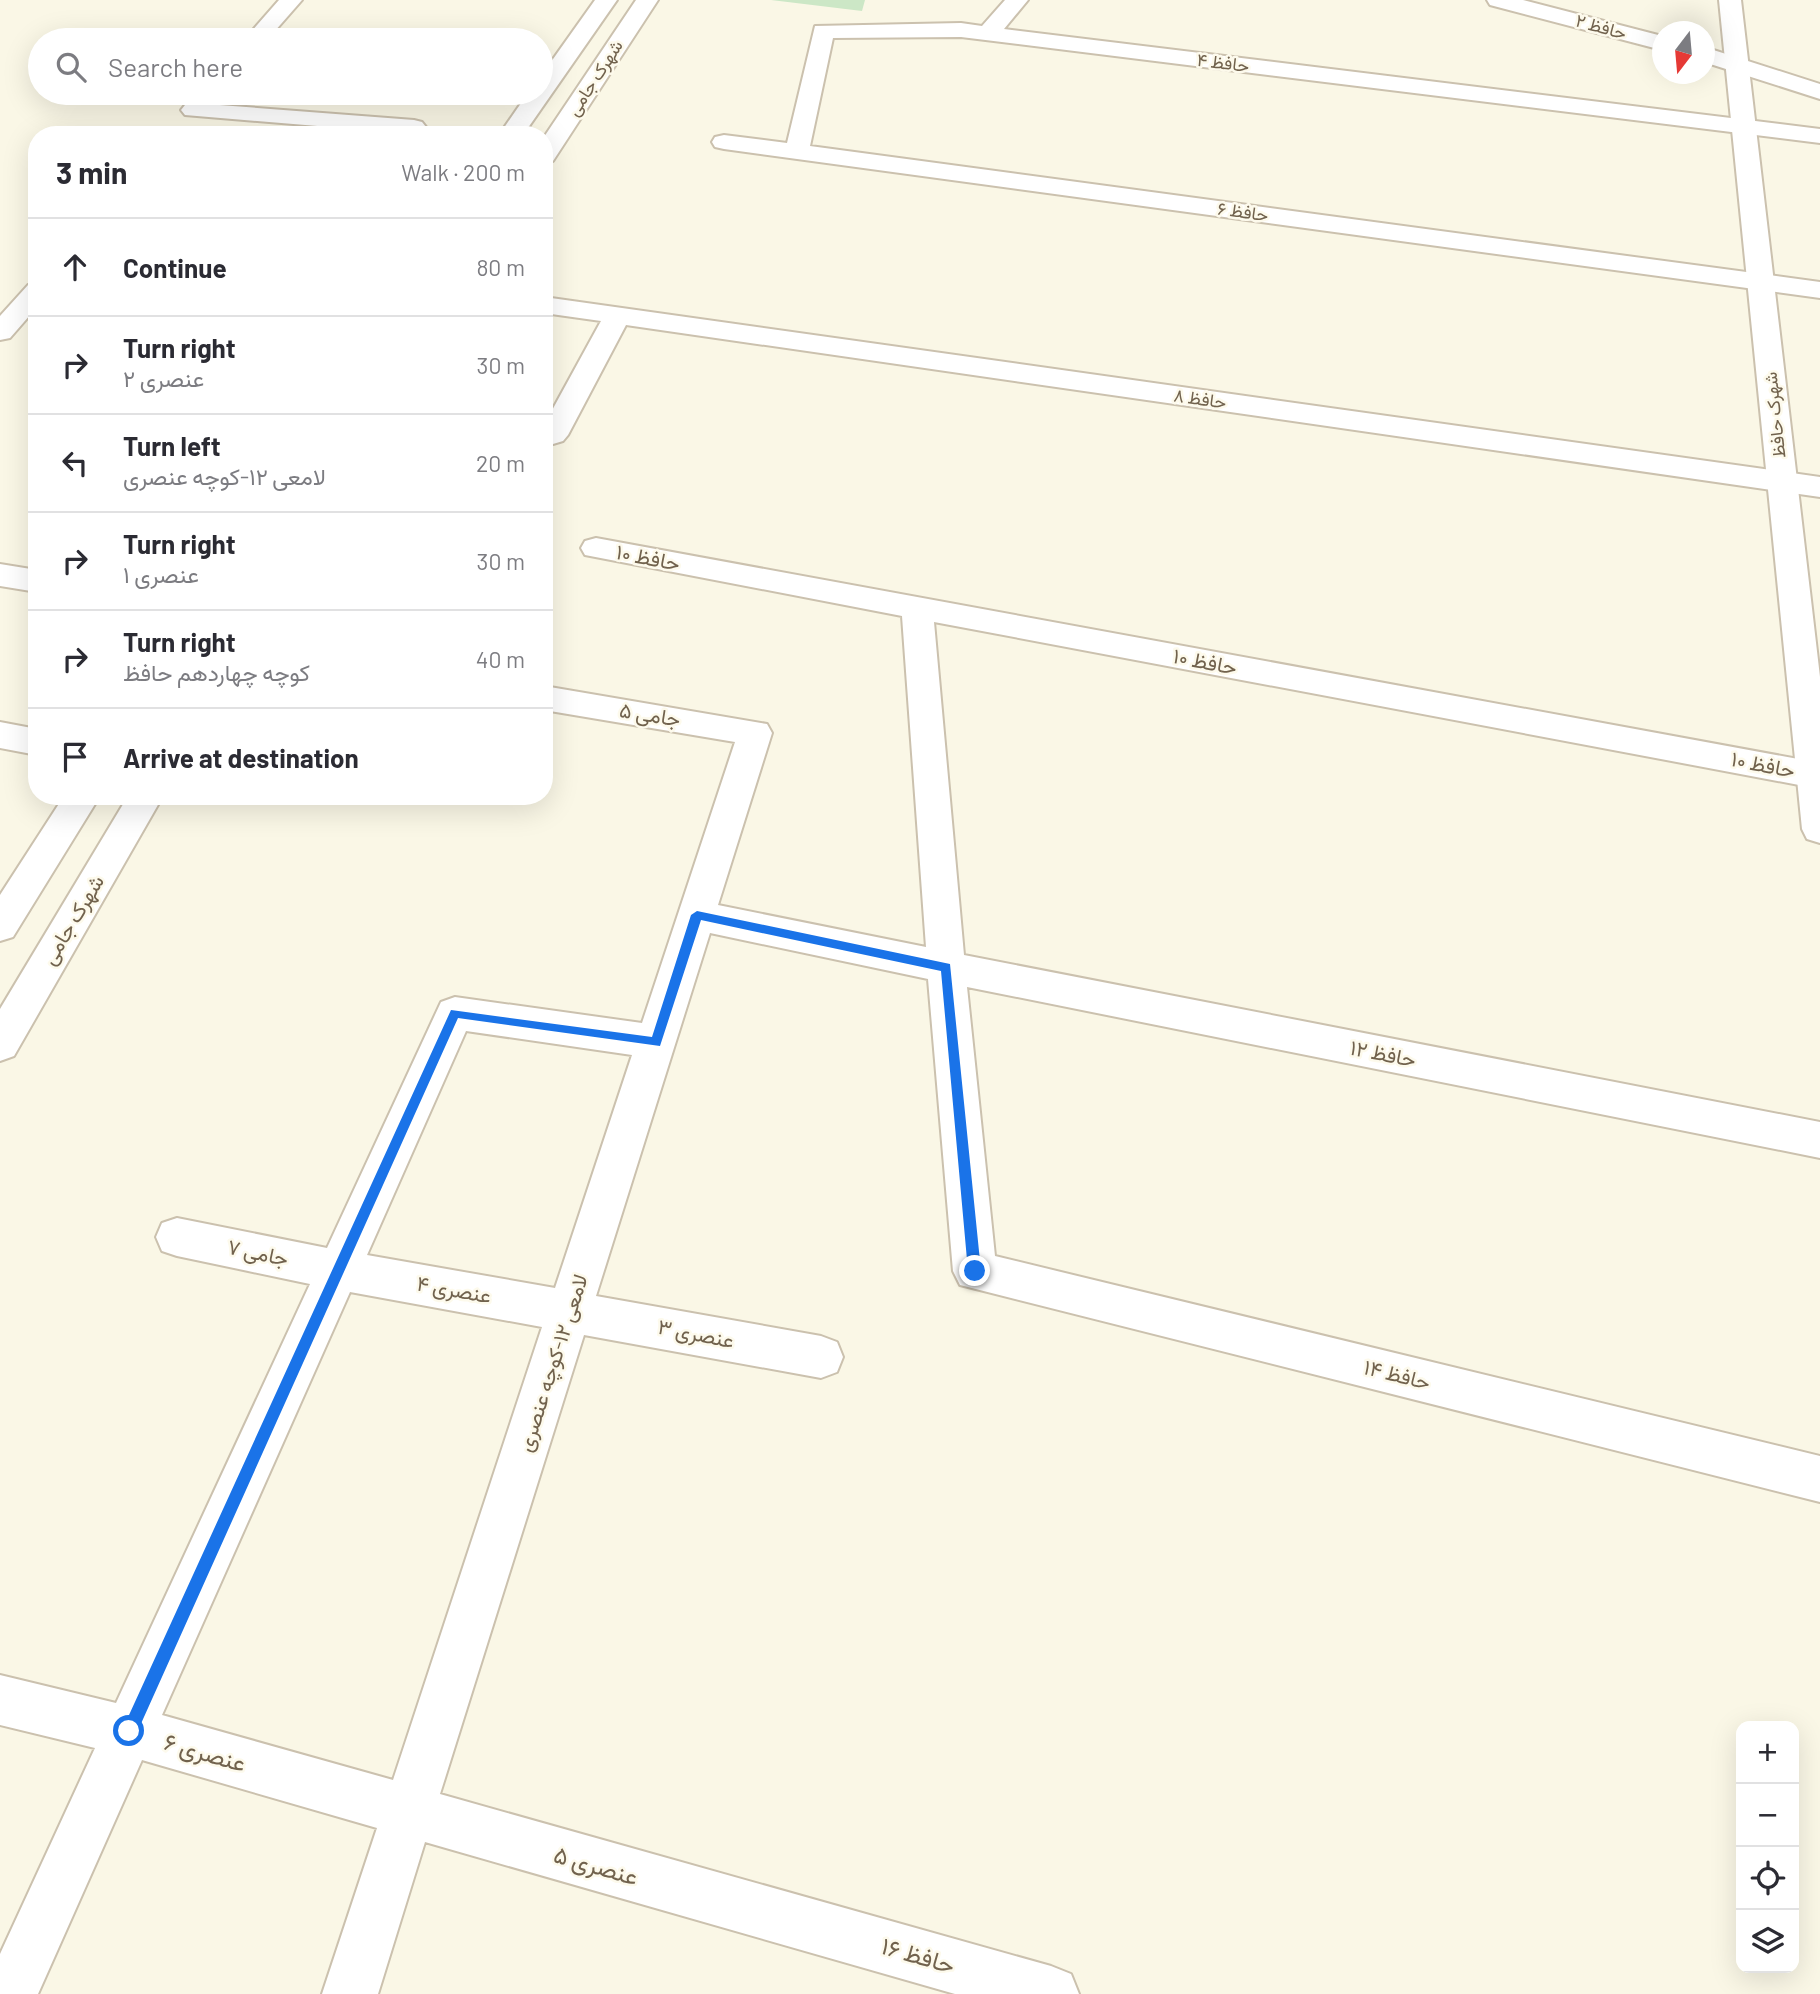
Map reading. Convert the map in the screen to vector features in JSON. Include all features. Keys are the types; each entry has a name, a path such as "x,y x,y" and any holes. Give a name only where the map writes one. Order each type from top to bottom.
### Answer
{"street":[{"path":"266,28 291,0"},
{"name":"شهرک جامی","path":"553,74 606,0"},
{"name":"شهرک جامی","path":"553,142 647,0"},
{"path":"988,33 1017,0"},
{"name":"حافظ ۲","path":"1498,0 1652,40"},
{"name":"شهرک حافظ","path":"1730,0 1817,776 1820,829"},
{"name":"حافظ ۴","path":"797,152 823,31 961,30 1820,136"},
{"path":"1715,57 1820,92"},
{"name":"شهرک جامی","path":"517,126 531,105"},
{"path":"194,110 401,126"},
{"name":"حافظ ۶","path":"724,142 1820,290"},
{"path":"0,332 28,304"},
{"name":"حافظ ۸","path":"553,306 1820,487"},
{"path":"553,435 618,315"},
{"name":"حافظ ۱۰","path":"596,548 1817,776"},
{"path":"0,575 28,580"},
{"path":"917,608 946,967"},
{"name":"۵ جامی","path":"553,699 755,733"},
{"name":"لامعی ۱۲-کوچه عنصری","path":"351,1994 755,733"},
{"path":"0,736 28,741"},
{"path":"0,926 77,805"},
{"name":"شهرک جامی","path":"0,1044 141,805"},
{"name":"حافظ ۱۲","path":"697,915 1820,1140"},
{"name":"حافظ ۱۴","path":"946,967 975,1271 1820,1479"},
{"path":"10,1994 455,1013 656,1042"},
{"name":"۷ جامی","path":"177,1237 338,1270"},
{"name":"۴ عنصری","path":"338,1270 570,1310"},
{"name":"۳ عنصری","path":"570,1310 821,1357"},
{"name":"۶ عنصری","path":"0,1700 129,1731 408,1813"},
{"name":"۵ عنصری","path":"408,1813 784,1919"},
{"name":"حافظ ۱۶","path":"784,1919 1051,1994"}],"green space":[{"path":"771,0 865,0 862,11"}],"route":[{"path":"129,1731 455,1013 656,1042 697,915 946,967 975,1271"}]}
